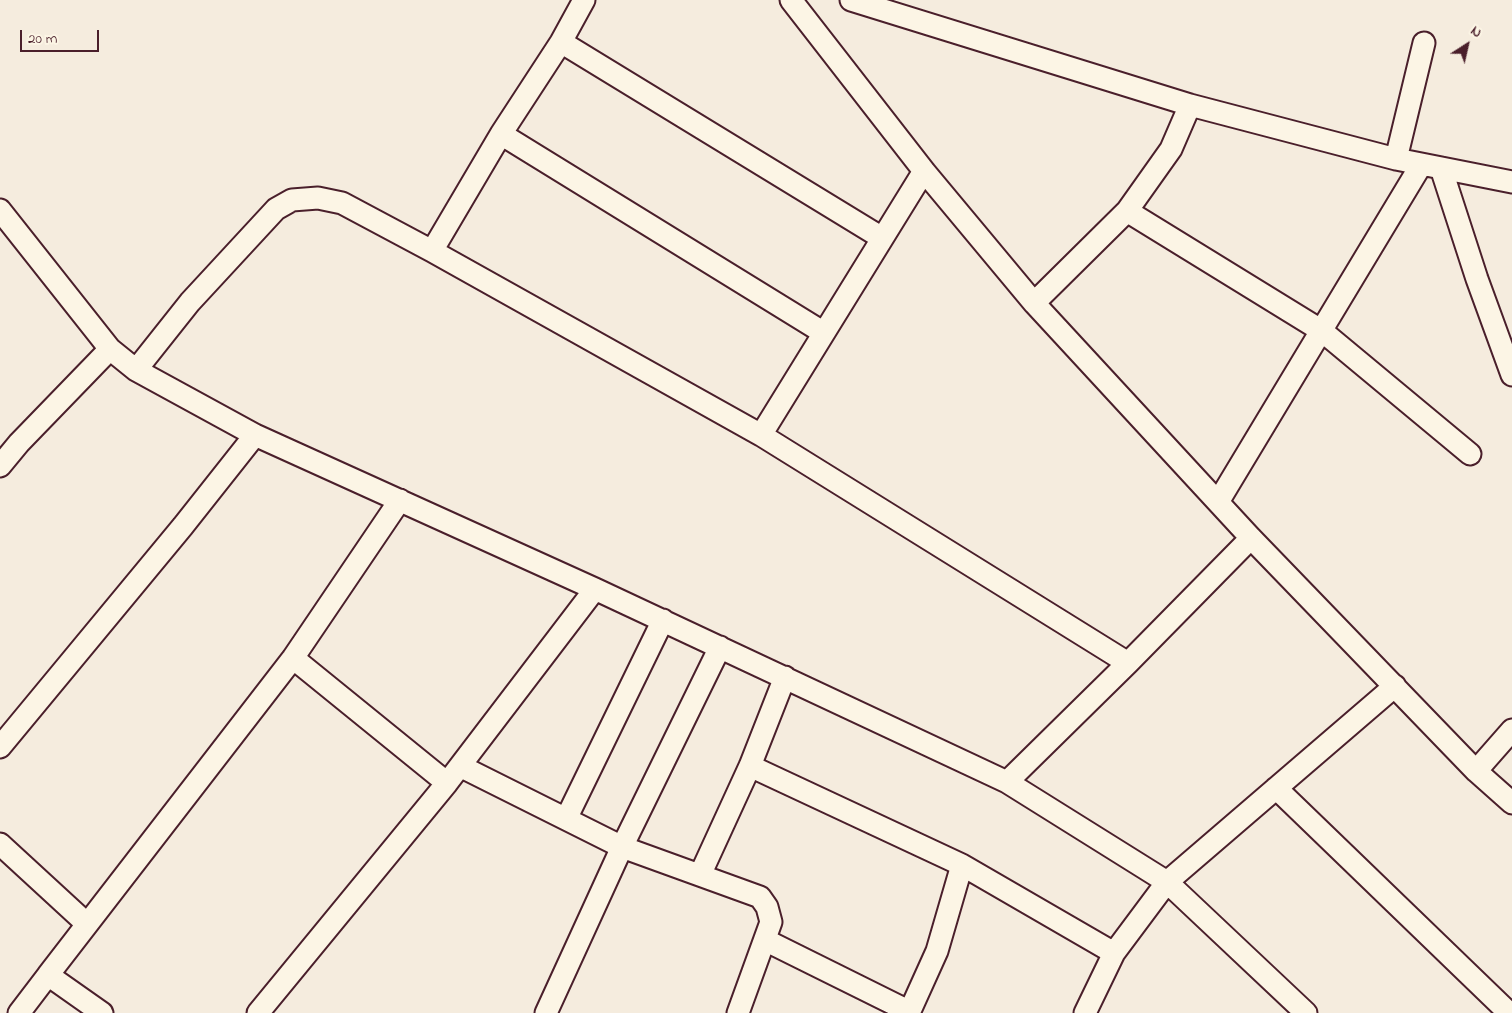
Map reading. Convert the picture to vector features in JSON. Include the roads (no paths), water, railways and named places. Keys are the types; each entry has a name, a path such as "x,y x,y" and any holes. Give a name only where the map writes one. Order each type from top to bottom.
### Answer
{"street":[{"path":"432,251 501,134 561,42 584,0"},
{"path":"792,0 924,171 1034,303 1251,538 1476,771 1512,803"},
{"path":"851,0 1190,105 1396,159 1512,182"},
{"path":"561,42 882,238"},
{"path":"1396,159 1424,43"},
{"path":"1034,303 1127,211 1171,149 1190,105"},
{"path":"501,134 824,333"},
{"path":"1218,502 1322,331 1431,166"},
{"path":"1431,166 1477,279 1512,375"},
{"path":"762,435 924,171"},
{"path":"136,370 196,295 276,209 292,200 318,198 342,203 432,251 762,435 1128,663"},
{"path":"0,210 110,349 136,370 255,435 663,620 1007,782 1167,882 1306,1013"},
{"path":"1127,211 1322,331 1470,454"},
{"path":"0,466 19,443 110,349"},
{"path":"0,747 183,526 255,435"},
{"path":"19,1013 293,658 400,500"},
{"path":"1007,782 1251,538"},
{"path":"268,1010 447,783 595,589"},
{"path":"566,819 663,620"},
{"path":"546,1013 622,847 720,647"},
{"path":"293,658 447,783"},
{"path":"700,875 750,766 785,677"},
{"path":"1085,1013 1114,952 1167,882 1395,686"},
{"path":"1476,771 1512,730"},
{"path":"460,766 622,847 760,897 767,907 771,922 738,1013"},
{"path":"750,766 962,865 1114,952"},
{"path":"1276,788 1509,1013"},
{"path":"0,844 87,924"},
{"path":"765,940 910,1012 937,951 962,865"},
{"path":"48,975 102,1013"}]}
